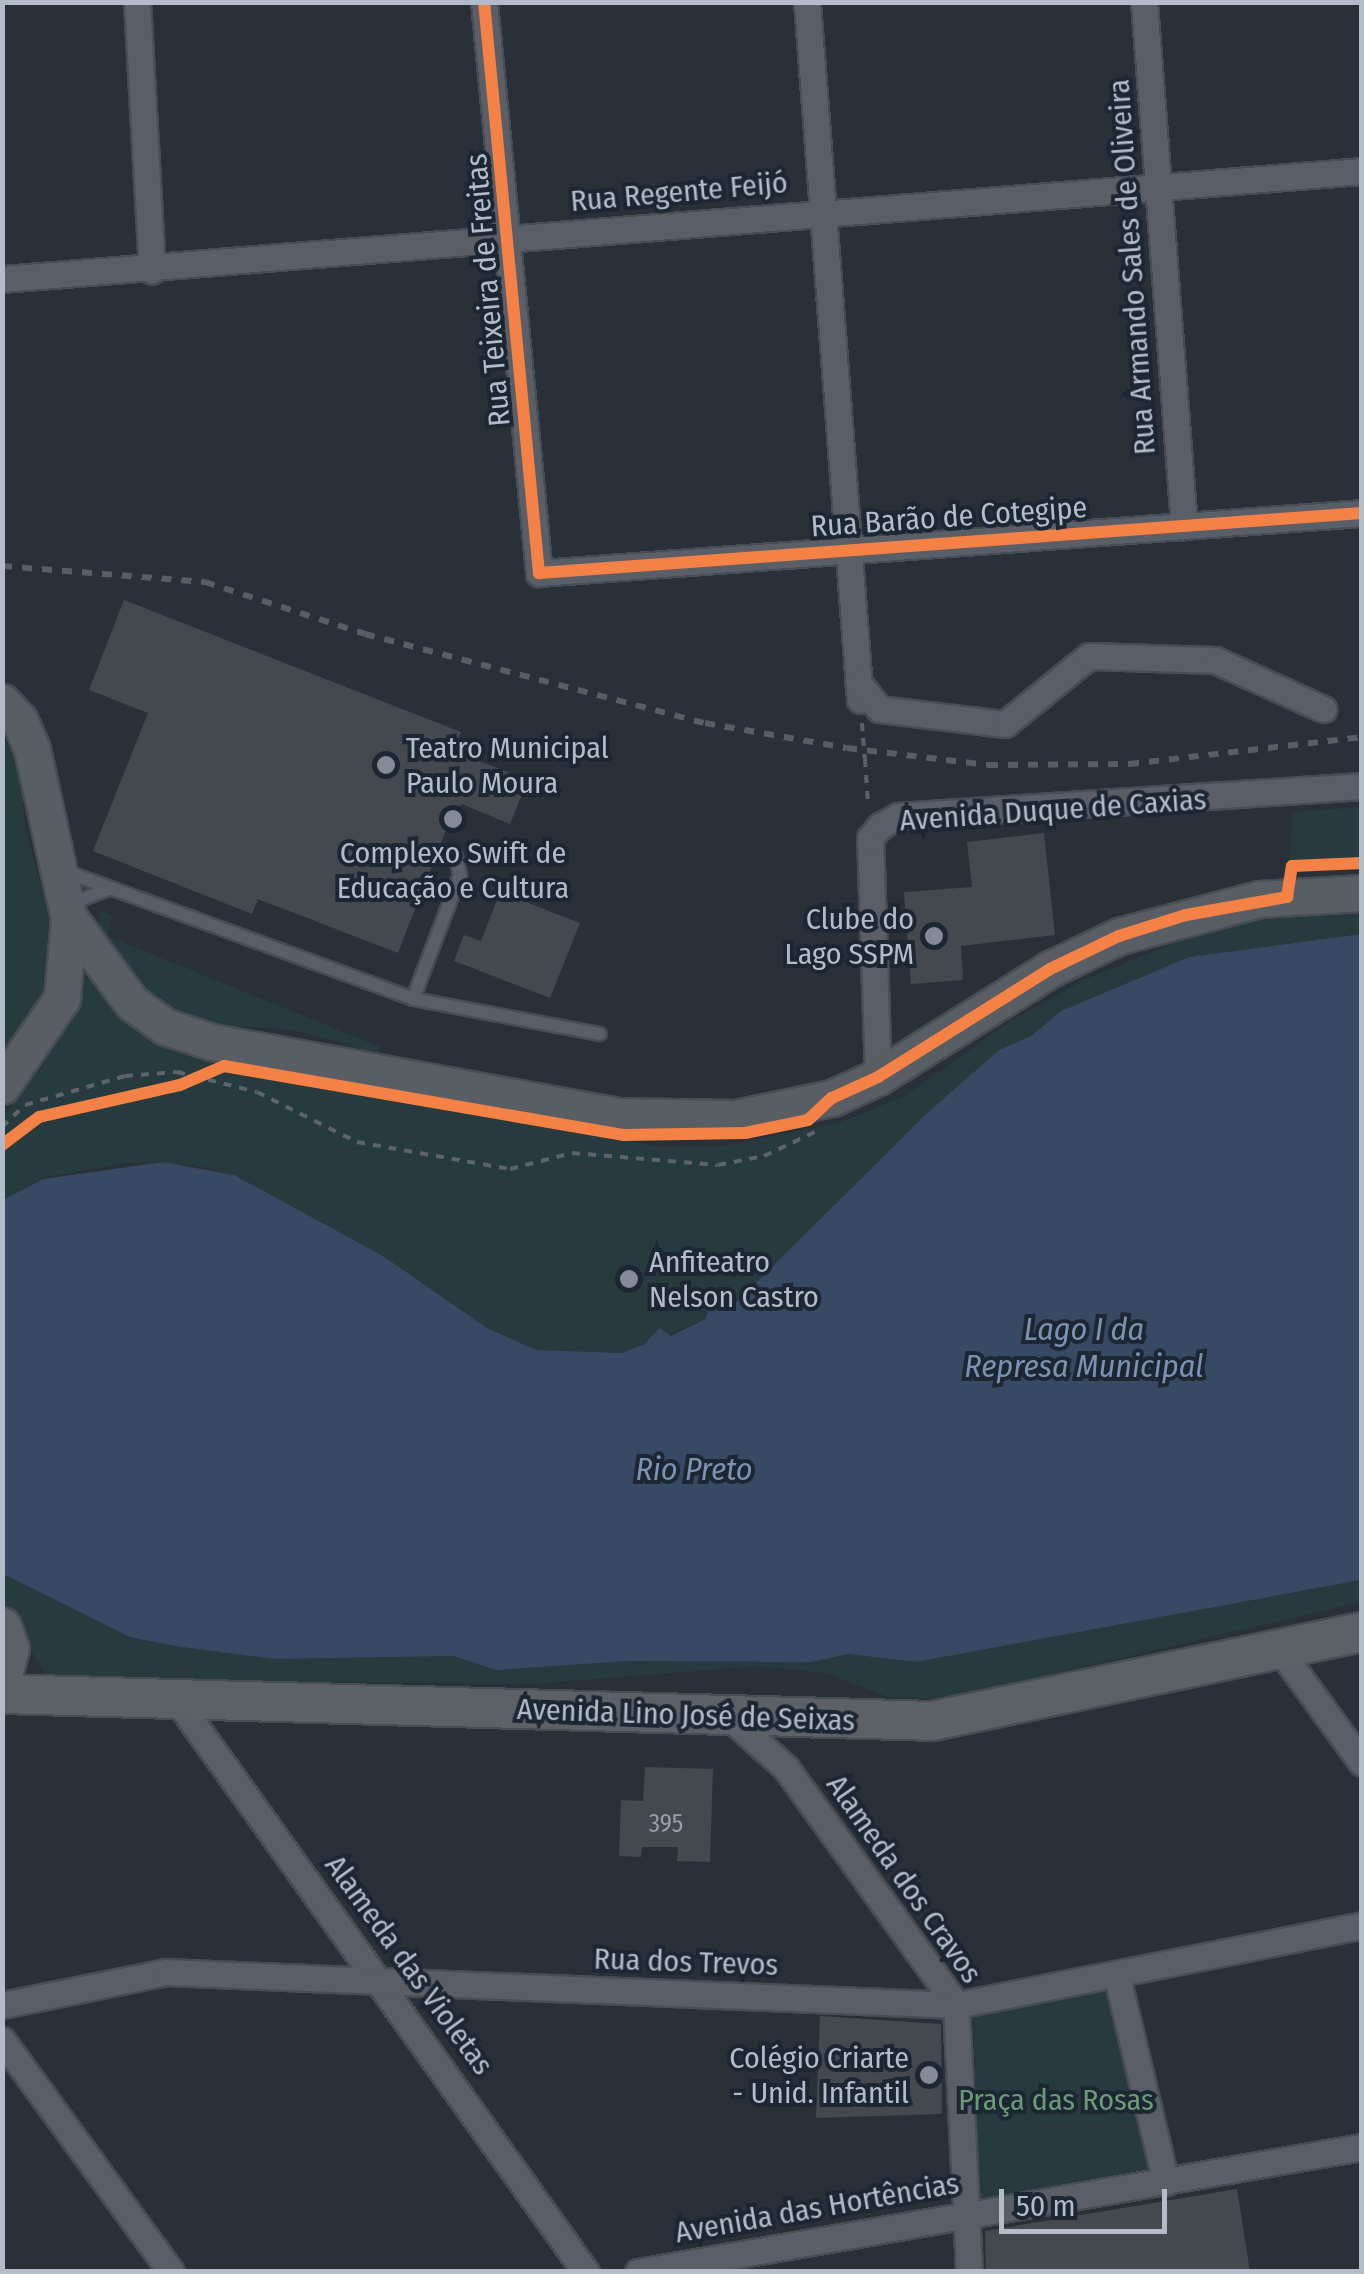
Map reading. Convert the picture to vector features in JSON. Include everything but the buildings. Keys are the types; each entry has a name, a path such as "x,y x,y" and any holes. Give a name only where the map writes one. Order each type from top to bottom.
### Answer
{"main road":[{"path":"2,702 32,749 52,867 67,913 132,1003 166,1027 212,1042 618,1116 736,1118 826,1114 1050,969 1119,936 1259,899 1362,892"},
{"path":"8,1077 62,998 67,913"},
{"path":"2,1627 10,1649 2,1679"},
{"name":"Avenida Lino José de Seixas","path":"2,1694 729,1718 964,1717 1362,1632"}],"street":[{"path":"136,2 152,271"},
{"name":"Rua Teixeira de Freitas","path":"484,2 539,573"},
{"path":"808,2 859,691 879,709 1005,724 1089,656 1215,660 1323,709"},
{"name":"Rua Armando Sales de Oliveira","path":"1144,2 1184,526"},
{"name":"Rua Regente Feijó","path":"2,280 152,271 824,212 1362,171"},
{"name":"Rua Barão de Cotegipe","path":"539,573 1362,512"},
{"name":"Avenida Duque de Caxias","path":"878,1077 870,838 880,826 898,816 1362,786"},
{"path":"1279,1649 1362,1763"},
{"name":"Alameda das Violetas","path":"176,1699 383,1982 586,2272"},
{"name":"Alameda dos Cravos","path":"729,1718 786,1768 956,2005 969,2272"},
{"name":"Alameda dos Cravos","path":"786,1768 782,1736 792,1719"},
{"name":"Rua dos Trevos","path":"2,2005 165,1972 956,2005 1118,1977 1362,1924"},
{"path":"1118,1977 1166,2182"},
{"path":"2,2040 170,2272"},
{"name":"Avenida das Hortências","path":"638,2272 1362,2147"}],"lane":[{"path":"413,999 460,875 456,856"},
{"path":"52,867 413,999 600,1034"},
{"path":"67,913 85,893 114,888"}],"path":[{"path":"863,738 867,790"},
{"path":"114,1098 199,1077 224,1066"},
{"path":"2,1127 25,1105 125,1076 177,1072 257,1092 357,1142 510,1168 572,1154 718,1165 764,1156 826,1114"},
{"path":"39,1117 98,1102"},
{"path":"792,1123 826,1114"},
{"path":"2,1146 27,1126"}],"green space":[{"path":"3,740 18,754 26,832 52,924 46,990 18,1038 3,1048"},
{"path":"1361,807 1361,870 1288,871 1293,812"},
{"path":"1361,910 1361,934 1189,957 1061,1011 1031,1036 999,1050 737,1302 710,1308 705,1319 621,1353 536,1350 487,1328 383,1256 234,1175 195,1165 126,1163 43,1178 3,1200 2,1119 43,1065 84,976 156,1043 415,1104 662,1147 719,1147 841,1122 905,1096 1009,1022 1086,979 1184,939 1262,918"},
{"path":"102,911 113,915 107,936 380,1047 374,1058 348,1044 293,1030 191,1023 132,983 94,934"},
{"path":"3,1574 130,1637 175,1646 274,1659 455,1656 496,1670 627,1661 812,1662 848,1654 916,1662 1362,1580 1361,1602 945,1699 888,1697 826,1673 760,1666 531,1684 49,1679 3,1605"},
{"name":"Praça das Rosas","path":"1113,1988 1156,2173 979,2201 973,2012"}],"water":[{"name":"Lago I da Represa Municipal","path":"1361,934 1361,1580 916,1662 848,1654 812,1662 627,1661 496,1670 454,1656 274,1659 175,1646 130,1637 3,1574 3,1200 43,1179 163,1162 234,1175 383,1256 487,1328 536,1350 621,1353 645,1344 659,1328 671,1336 705,1319 710,1308 737,1302 924,1116 999,1050 1031,1036 1061,1011 1189,957"}],"railway":[{"path":"2,566 205,582 365,634 705,723 847,748 988,765 1129,764 1362,737"}],"cycle path":[{"path":"484,2 539,573 1362,513"},
{"path":"2,1145 39,1117 180,1085 224,1066 624,1135 745,1133 808,1120 832,1098 878,1077 1050,969 1119,936 1186,915 1287,897 1292,866 1362,863"}],"place":[{"name":"Teatro Municipal Paulo Moura","path":"386,765"},
{"name":"Complexo Swift de Educação e Cultura","path":"453,819"},
{"name":"Clube do Lago SSPM","path":"934,936"},
{"name":"Anfiteatro Nelson Castro","path":"629,1279"},
{"name":"Colégio Criarte - Unid. Infantil","path":"929,2075"}],"water label":[{"name":"Rio Preto","path":"694,1469"}]}
